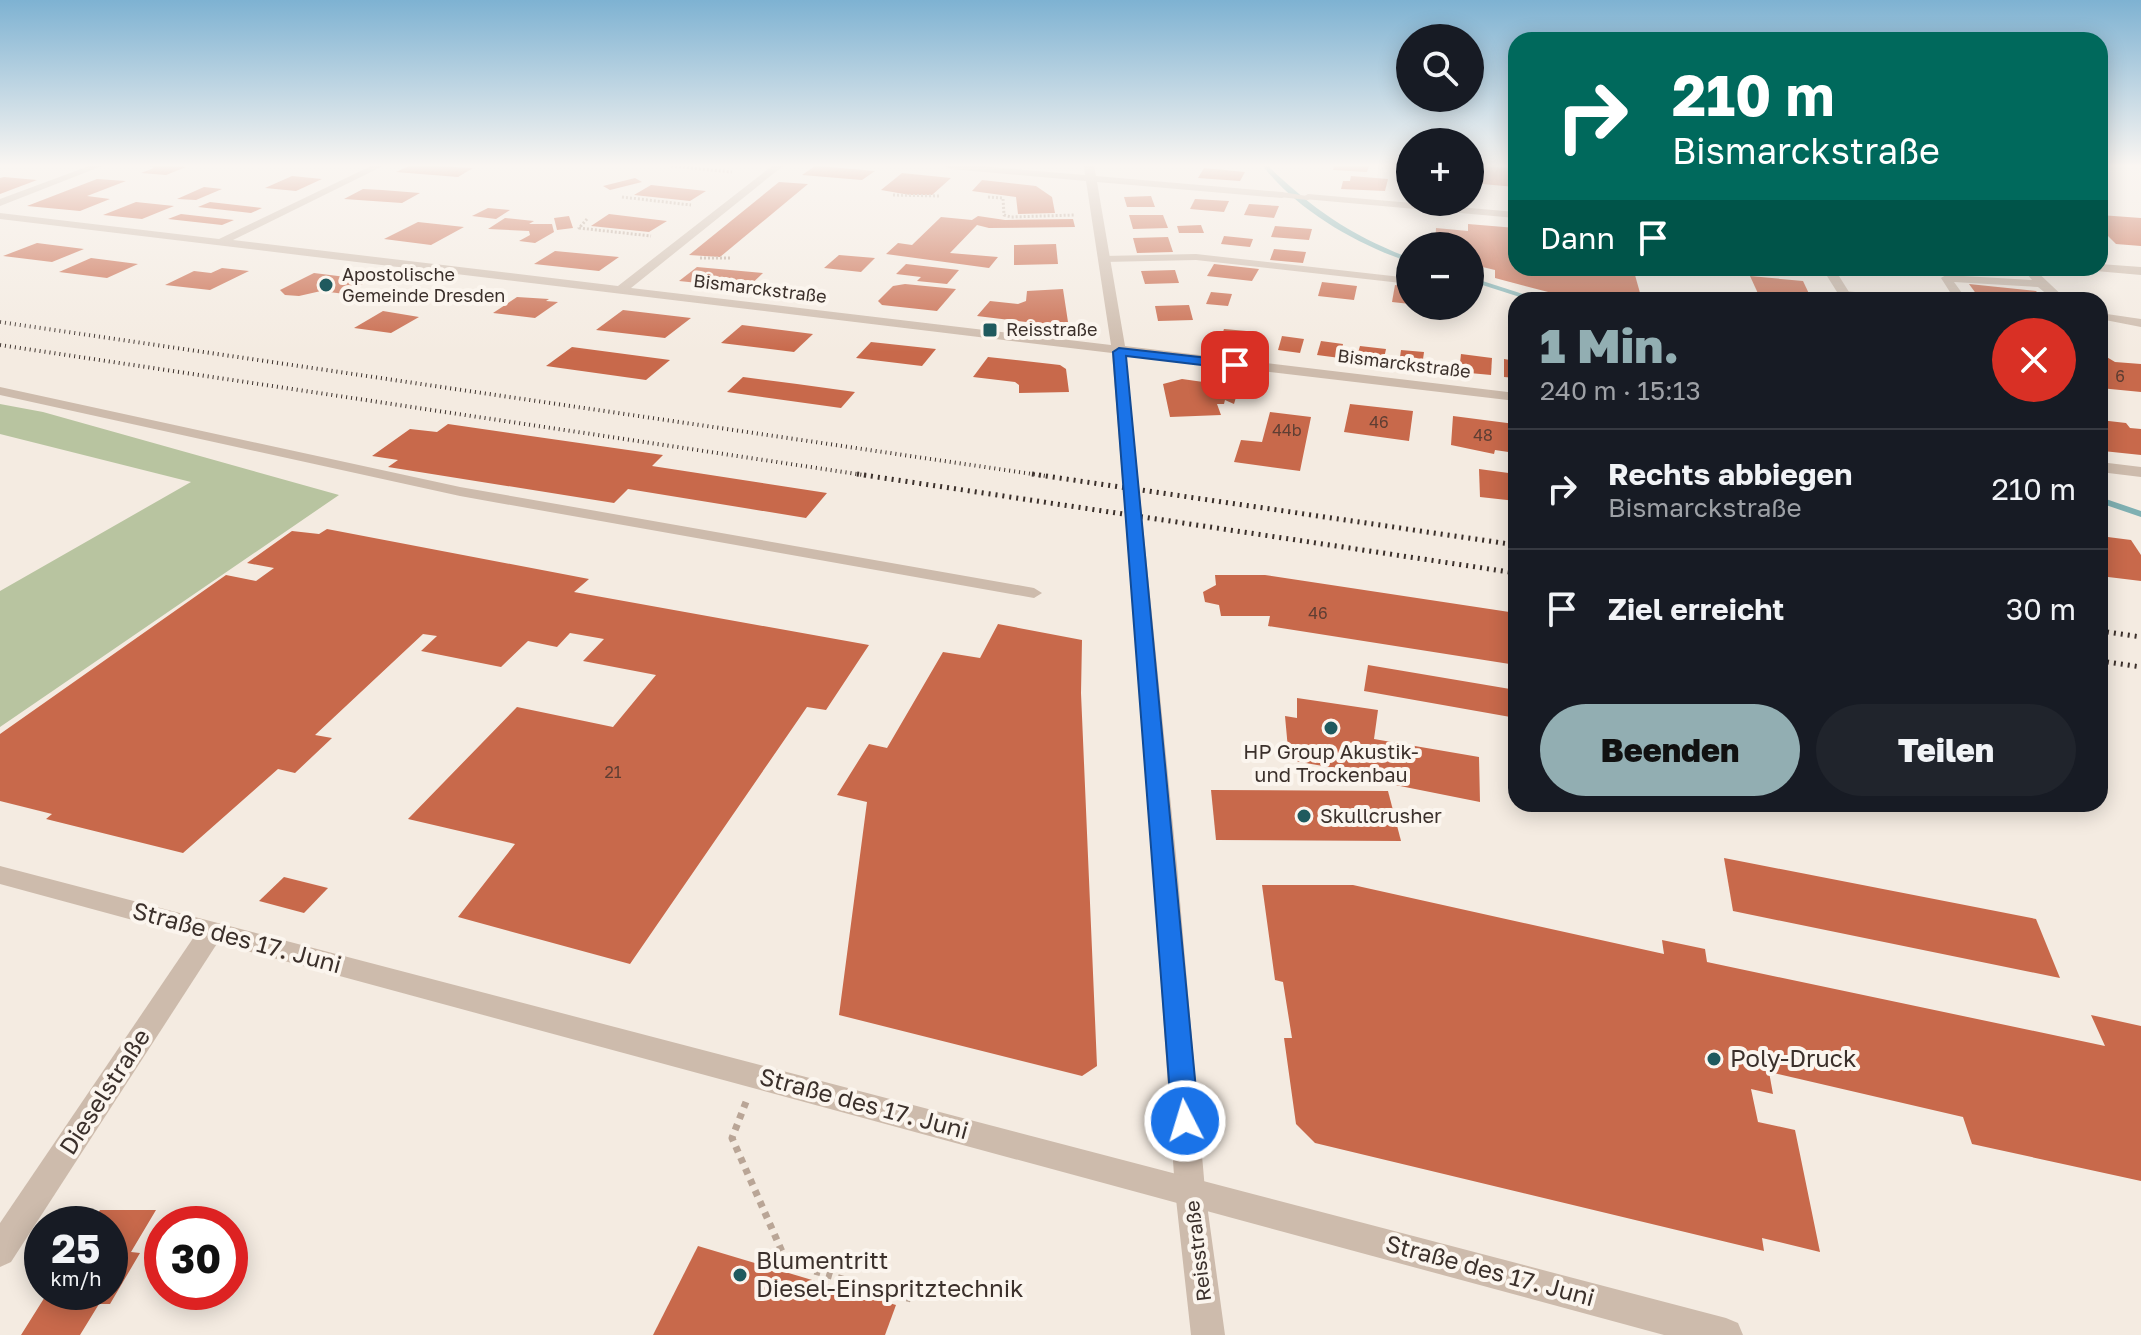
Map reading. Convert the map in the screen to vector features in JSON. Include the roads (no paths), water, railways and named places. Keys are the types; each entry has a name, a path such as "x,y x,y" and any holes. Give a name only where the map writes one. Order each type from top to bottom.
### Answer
{"street":[{"name":"Bismarckstraße","path":"105,228 1508,396"},
{"path":"221,242 249,228"},
{"path":"618,292 699,228"},
{"name":"Reisstraße","path":"1098,228 1119,352 1165,866 1190,1190 1208,1335"},
{"path":"2108,269 2141,271"},
{"path":"2108,468 2141,472"},
{"name":"Straße des 17. Juni","path":"0,875 1726,1335"},
{"name":"Dieselstraße","path":"0,1251 211,932"}],"lane":[{"path":"1104,259 1196,257 1396,279"},
{"path":"2034,276 2051,292"},
{"path":"1956,292 1946,278 2041,284"},
{"path":"2108,317 2141,323"},
{"path":"0,391 378,475 693,536 1034,593"}],"waterway":[{"path":"1341,228 1396,255"},
{"path":"1484,283 1511,292"},
{"path":"2108,503 2141,514"}],"railway":[{"path":"0,322 1046,476"},
{"path":"0,345 870,476"},
{"path":"857,474 1508,572"},
{"path":"1032,474 1508,544"},
{"path":"2108,632 2141,637"},
{"path":"2108,662 2141,667"}],"place":[{"name":"Apostolische Gemeinde Dresden","path":"326,285"},
{"name":"Reisstraße","path":"990,330"},
{"name":"HP Group Akustik- und Trockenbau","path":"1331,728"},
{"name":"Skullcrusher","path":"1304,816"},
{"name":"Poly-Druck","path":"1714,1059"},
{"name":"Blumentritt Diesel-Einspritztechnik","path":"740,1275"}]}
